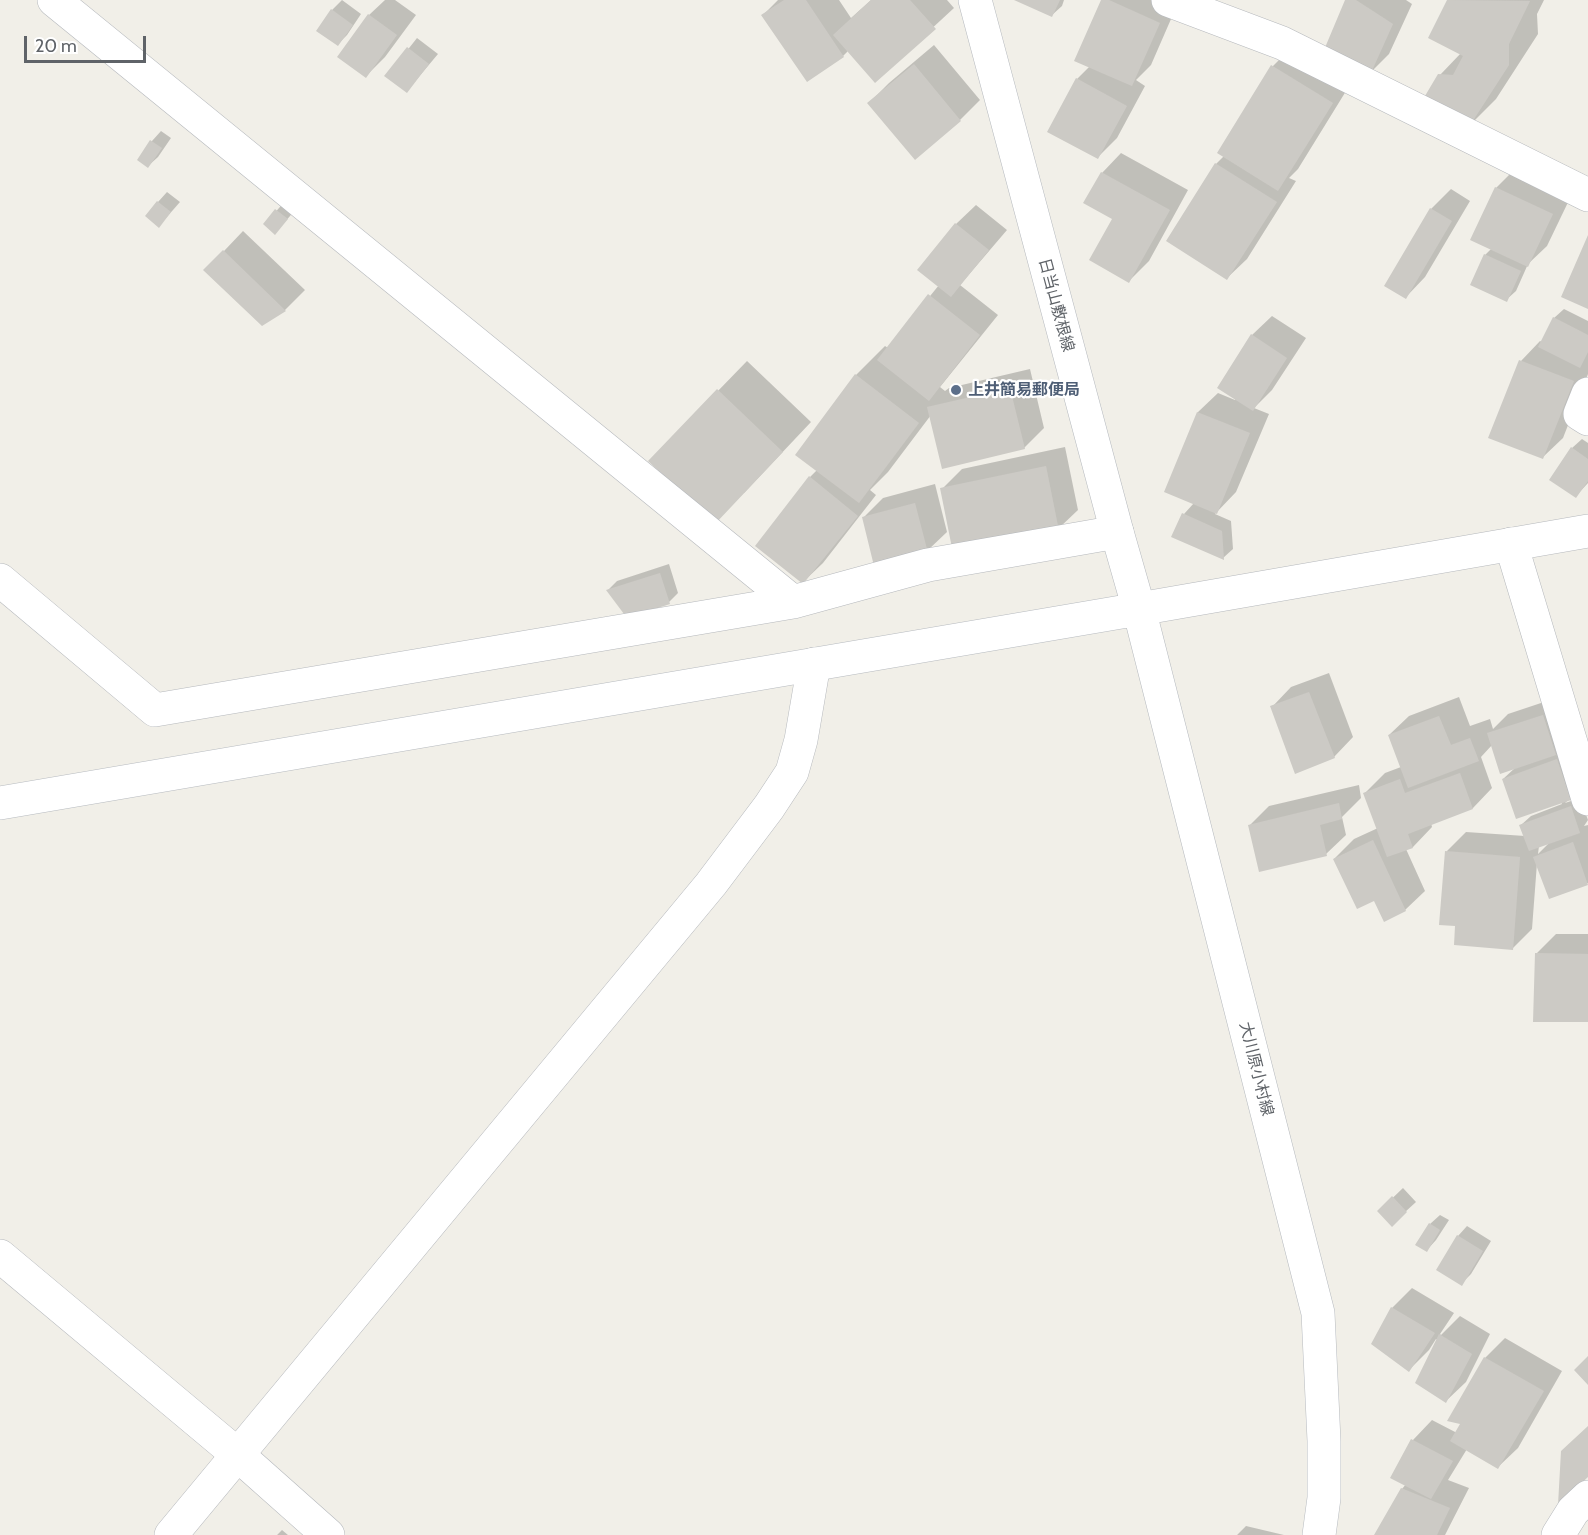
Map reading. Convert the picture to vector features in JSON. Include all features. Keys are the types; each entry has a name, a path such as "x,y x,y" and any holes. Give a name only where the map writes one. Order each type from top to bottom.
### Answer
{"street":[{"path":"54,0 793,602"},
{"name":"日当山敷根線","path":"975,0 1117,532 1140,609"},
{"path":"1168,0 1282,43 1588,195"},
{"path":"1588,394 1580,414 1588,419"},
{"path":"0,803 1588,531"},
{"path":"0,580 155,710 793,602 928,565 1117,532"},
{"path":"1511,544 1583,764 1588,799"},
{"name":"大川原小村線","path":"1140,609 1318,1313 1324,1441 1324,1498 1319,1535"},
{"path":"171,1535 711,884 769,807 792,772 801,740 814,664"},
{"path":"0,1256 238,1455 328,1535"},
{"path":"1558,1535 1573,1510 1588,1497"}],"building":[{"path":"784,0 806,0 844,57 807,82 761,15"},
{"path":"871,0 910,0 936,29 875,83 833,35"},
{"path":"1014,0 1060,0 1052,17"},
{"path":"1101,0 1109,0 1160,23 1132,86 1074,61"},
{"path":"1345,0 1356,0 1393,24 1370,75 1324,50"},
{"path":"1447,0 1530,1 1509,44 1509,65 1467,130 1422,101 1438,74 1453,75 1463,56 1428,38"},
{"path":"331,9 353,25 338,46 316,31"},
{"path":"368,14 397,35 366,78 337,57"},
{"path":"407,47 429,64 407,93 384,76"},
{"path":"914,64 961,121 915,160 867,103"},
{"path":"1271,65 1333,103 1278,191 1217,153"},
{"path":"1076,78 1127,106 1098,159 1047,132"},
{"path":"150,140 162,148 148,168 137,160"},
{"path":"1215,163 1277,202 1227,280 1166,241"},
{"path":"1101,172 1170,210 1129,283 1089,260 1112,219 1083,203"},
{"path":"1495,187 1553,214 1528,267 1470,240"},
{"path":"157,201 171,212 159,228 145,216"},
{"path":"1430,208 1452,221 1406,299 1384,286"},
{"path":"275,209 288,219 275,235 263,224"},
{"path":"955,223 989,250 951,297 917,270"},
{"path":"1588,235 1588,309 1561,297"},
{"path":"223,250 286,311 262,326 203,270"},
{"path":"1484,254 1521,271 1507,302 1470,285"},
{"path":"928,294 980,335 929,401 877,360"},
{"path":"1553,317 1588,335 1588,352 1580,368 1538,347"},
{"path":"1251,334 1287,358 1253,411 1217,388"},
{"path":"1519,360 1574,381 1543,459 1488,438"},
{"path":"855,374 919,423 859,503 795,455"},
{"path":"1010,388 1025,449 942,469 927,407"},
{"path":"717,389 783,452 715,524 648,461"},
{"path":"1197,412 1250,433 1217,514 1164,492"},
{"path":"1571,447 1588,459 1588,481 1576,498 1549,480"},
{"path":"1046,466 1059,531 953,553 940,488"},
{"path":"809,476 858,516 803,584 755,546"},
{"path":"915,503 928,553 874,566 862,517"},
{"path":"1182,513 1222,531 1224,560 1171,537"},
{"path":"660,573 670,604 627,618 606,590"},
{"path":"1309,692 1335,758 1295,774 1270,706"},
{"path":"1543,715 1556,755 1500,774 1487,733"},
{"path":"1439,716 1451,745 1470,738 1479,761 1408,788 1388,735"},
{"path":"1557,759 1571,800 1516,819 1502,779"},
{"path":"1460,773 1473,809 1408,834 1413,848 1387,857 1363,793 1400,779 1405,793"},
{"path":"1339,803 1342,819 1320,825 1327,856 1259,872 1248,825"},
{"path":"1571,806 1580,833 1529,851 1519,825"},
{"path":"1373,840 1406,911 1384,922 1374,901 1357,909 1333,859"},
{"path":"1573,842 1588,885 1549,899 1533,857"},
{"path":"1445,851 1520,857 1513,950 1454,945 1455,926 1439,925"},
{"path":"1535,953 1588,954 1588,1022 1533,1022"},
{"path":"1392,1196 1407,1212 1392,1227 1377,1211"},
{"path":"1429,1223 1440,1230 1427,1252 1415,1245"},
{"path":"1457,1235 1483,1251 1462,1286 1436,1270"},
{"path":"1391,1307 1435,1333 1409,1372 1371,1344"},
{"path":"1439,1334 1472,1354 1446,1403 1415,1383"},
{"path":"1588,1356 1588,1385 1574,1370"},
{"path":"1484,1357 1544,1391 1498,1469 1450,1441 1460,1424 1447,1421"},
{"path":"1588,1426 1588,1477 1558,1505 1561,1451"},
{"path":"1411,1439 1453,1461 1431,1499 1390,1478"},
{"path":"1401,1488 1450,1508 1437,1535 1374,1535"}],"place":[{"name":"上井簡易郵便局","path":"956,390"}]}
